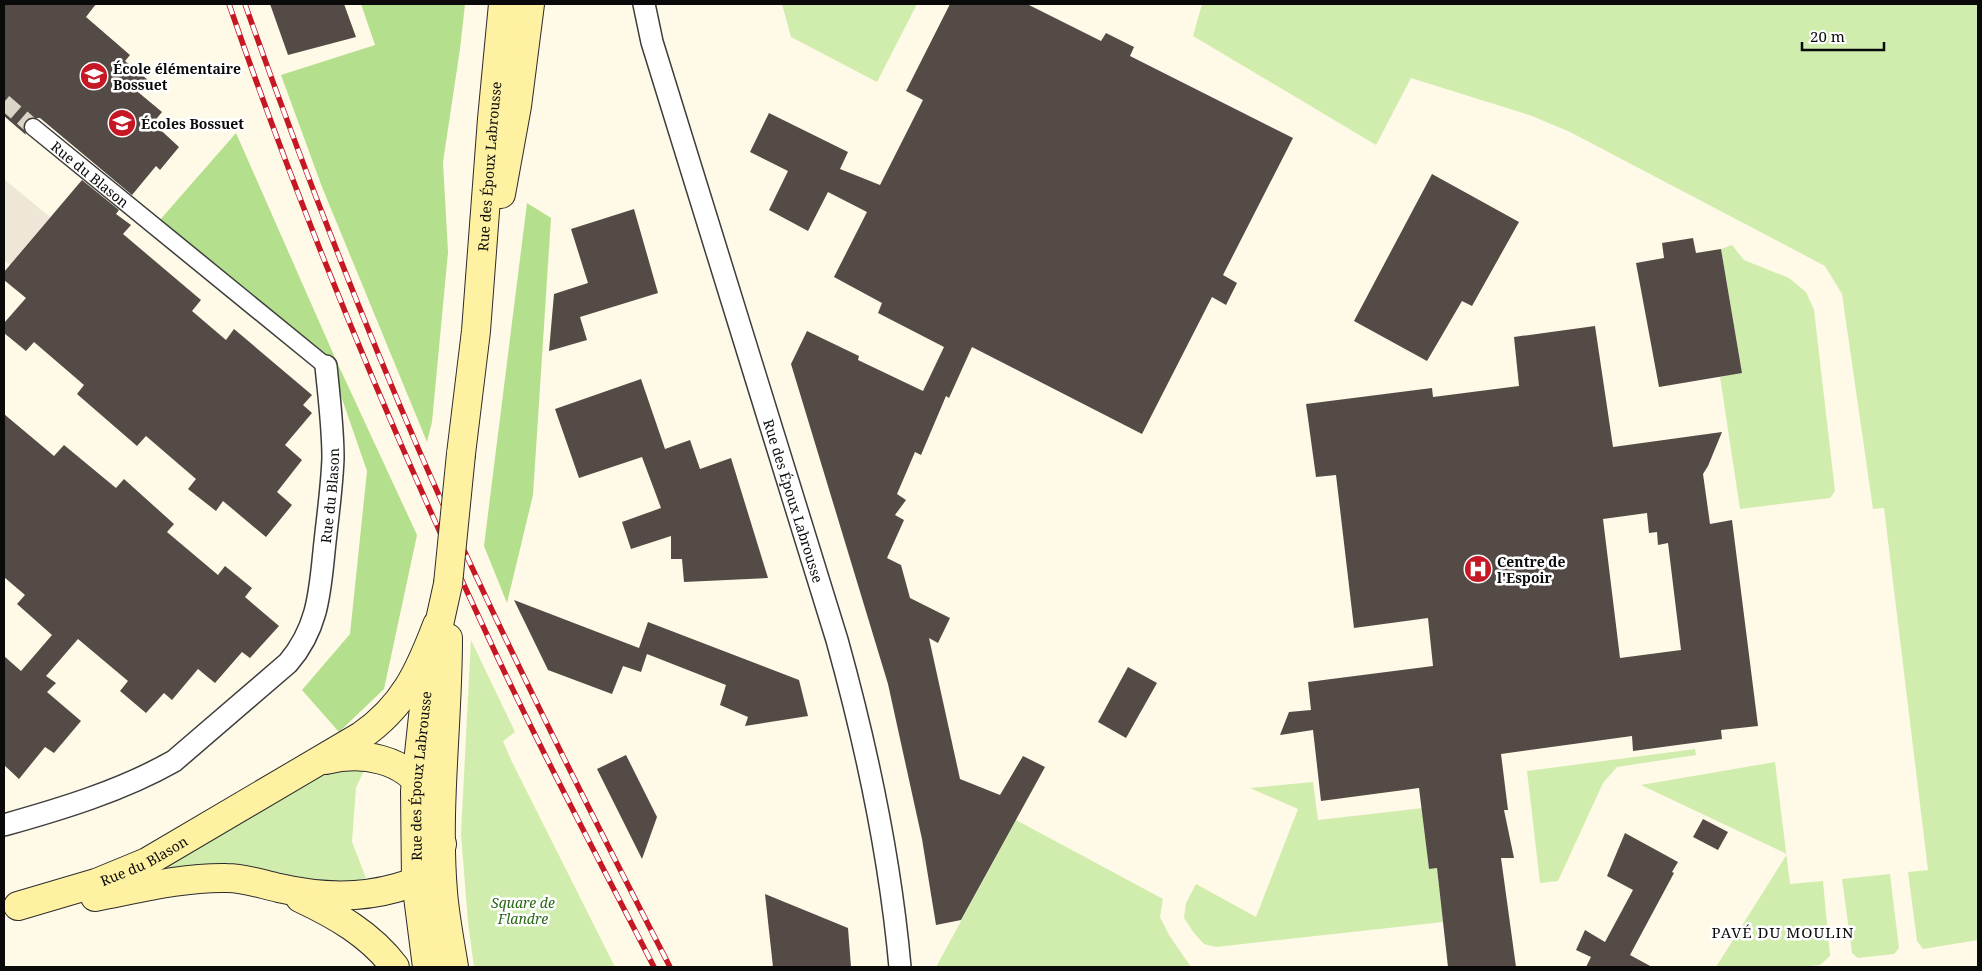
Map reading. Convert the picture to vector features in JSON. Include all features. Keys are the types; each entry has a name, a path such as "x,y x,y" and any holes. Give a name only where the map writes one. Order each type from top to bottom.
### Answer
{"main road":[{"name":"Rue des Époux Labrousse","path":"454,967 443,893 441,835 443,743 448,667 448,584 476,331 503,4"},
{"name":"Rue des Époux Labrousse","path":"476,331 510,152 530,6"},
{"name":"Rue des Époux Labrousse","path":"427,967 416,881 414,811 427,679 448,584"},
{"name":"Rue du Blason","path":"11,907 83,887 147,862 370,729 393,710 415,678 438,625"},
{"name":"Rue du Blason","path":"11,907 83,900 209,878 249,880 278,888 318,894 358,896 385,891 416,881 436,865 441,835 431,802 416,779 393,764 366,757 337,757 310,766"},
{"name":"Rue du Blason","path":"278,888 313,904 358,930 395,967"}],"street":[{"name":"Rue des Époux Labrousse","path":"637,4 652,42 852,694 880,814 900,967"},
{"name":"Rue des Époux Labrousse","path":"644,4 652,42"},
{"name":"Rue du Blason","path":"4,825 118,788 156,772 174,761 288,663 306,638 316,614 320,593 330,493 332,435 326,366 33,127"}],"green space":[{"path":"361,4 465,4 443,162 448,252 432,422 427,442 322,187 281,75 375,45"},
{"path":"782,4 917,4 877,82 791,37"},
{"path":"1202,4 1978,4 1978,940 1923,949 1917,941 1908,872 1928,870 1884,508 1873,509 1842,294 1825,266 1570,132 1532,116 1411,78 1376,145 1193,36"},
{"path":"236,133 336,360 417,535 384,689 339,732 302,690 350,634 367,471 330,364 159,221"},
{"path":"527,203 551,218 533,495 507,603 484,546"},
{"path":"1732,245 1744,260 1789,278 1806,292 1814,310 1835,491 1830,498 1740,509 1720,377 1742,372 1721,249"},
{"name":"Square de Flandre","path":"471,640 515,732 503,741 512,762 615,967 474,967 468,922 461,834"},
{"path":"1695,749 1696,755 1617,767 1603,783 1558,881 1540,883 1527,771"},
{"path":"1775,762 1786,854 1641,785"},
{"path":"365,768 356,788 352,842 366,878 352,882 325,883 252,867 209,864 170,871 167,864 323,771"},
{"path":"1313,782 1318,820 1467,803 1423,820 1429,869 1437,868 1443,922 1216,947 1204,944 1184,918 1186,903 1196,884 1256,917 1298,809 1250,788"},
{"path":"1016,820 1163,899 1160,917 1169,935 1191,967 936,967"},
{"path":"1786,855 1790,884 1823,881 1830,956 1820,965 1802,967 1716,967"},
{"path":"1890,874 1899,948 1894,954 1858,958 1852,953 1842,879"}],"shaded area":[{"path":"4,179 50,217 10,265 4,260"}],"building":[{"name":"Écoles Bossuet","path":"4,4 96,4 86,17 130,55 125,61 148,80 138,92 162,112 153,123 179,147 160,170 156,166 132,195 40,118 26,120 23,126 26,135 4,116"},
{"path":"270,4 344,4 356,37 288,55"},
{"path":"950,4 1027,4 1101,41 1106,33 1134,47 1130,56 1293,138 1223,275 1237,283 1226,305 1212,297 1142,434 972,347 949,398 946,396 921,455 915,452 897,494 906,500 895,515 904,520 887,558 901,565 910,598 950,618 938,643 929,638 960,779 1000,795 1023,756 1045,767 961,920 936,925 922,839 888,684 791,364 807,331 859,356 858,360 923,391 944,347 878,313 882,303 834,277 867,212 828,192 808,231 769,210 788,171 750,152 769,113 848,152 840,169 880,185 923,100 906,91"},
{"path":"1432,174 1519,222 1472,306 1462,301 1427,361 1354,321"},
{"path":"82,180 119,210 116,214 131,225 123,234 201,300 192,311 226,340 234,329 312,395 303,405 312,413 285,445 302,460 277,492 292,505 266,537 223,501 216,511 188,489 196,479 146,436 137,446 77,394 84,385 34,342 26,351 4,333 4,323 26,298 4,280 4,272"},
{"path":"634,209 658,293 580,317 587,340 549,351 554,294 588,283 571,229"},
{"path":"1693,238 1696,253 1721,249 1742,373 1659,387 1636,263 1664,258 1662,243"},
{"name":"Centre de l'Espoir","path":"1595,326 1613,447 1722,432 1703,474 1710,524 1732,520 1758,726 1721,730 1722,739 1633,751 1632,736 1501,754 1508,810 1504,810 1514,858 1501,858 1516,967 1448,967 1437,868 1429,869 1419,788 1321,801 1313,730 1280,735 1289,712 1311,710 1308,682 1433,666 1428,618 1354,628 1336,475 1316,477 1306,404 1432,388 1433,397 1519,386 1514,337","holes":["1647,513 1649,533 1657,532 1658,545 1668,543 1681,650 1620,658 1603,519"]},
{"path":"641,379 665,449 690,440 700,469 731,458 768,578 684,582 682,559 671,559 671,536 631,549 622,522 661,508 642,457 579,478 555,409"},
{"path":"4,414 54,456 64,445 116,488 124,479 174,524 167,532 218,575 225,566 252,588 245,597 279,626 250,658 242,652 215,683 198,669 172,700 164,693 146,713 120,691 128,681 78,639 46,676 56,683 47,692 81,721 54,753 45,747 19,779 4,765 4,656 21,671 52,635 17,604 25,595 4,577"},
{"path":"514,600 639,648 648,622 799,680 808,716 745,726 748,717 720,705 726,685 647,654 641,672 623,666 612,694 548,670"},
{"path":"1128,667 1157,683 1126,738 1098,722"},
{"path":"626,755 657,817 642,859 597,769"},
{"path":"1703,819 1728,832 1718,850 1693,837"},
{"path":"1625,833 1678,862 1630,955 1652,967 1586,967 1591,957 1576,950 1585,930 1605,942 1633,890 1607,876"},
{"path":"765,894 848,928 851,967 773,967"}],"tunnel":[{"path":"4,102 33,127"}],"railway":[{"path":"229,4 316,240 413,473 524,712 654,967"},
{"path":"245,4 328,228 372,338 447,514 540,709 670,967"}],"place":[{"name":"École élémentaire Bossuet","path":"94,76"},
{"name":"Écoles Bossuet","path":"122,123"},
{"name":"Centre de l'Espoir","path":"1478,569"}],"district":[{"name":"PAVÉ DU MOULIN","path":"1783,932"}]}
